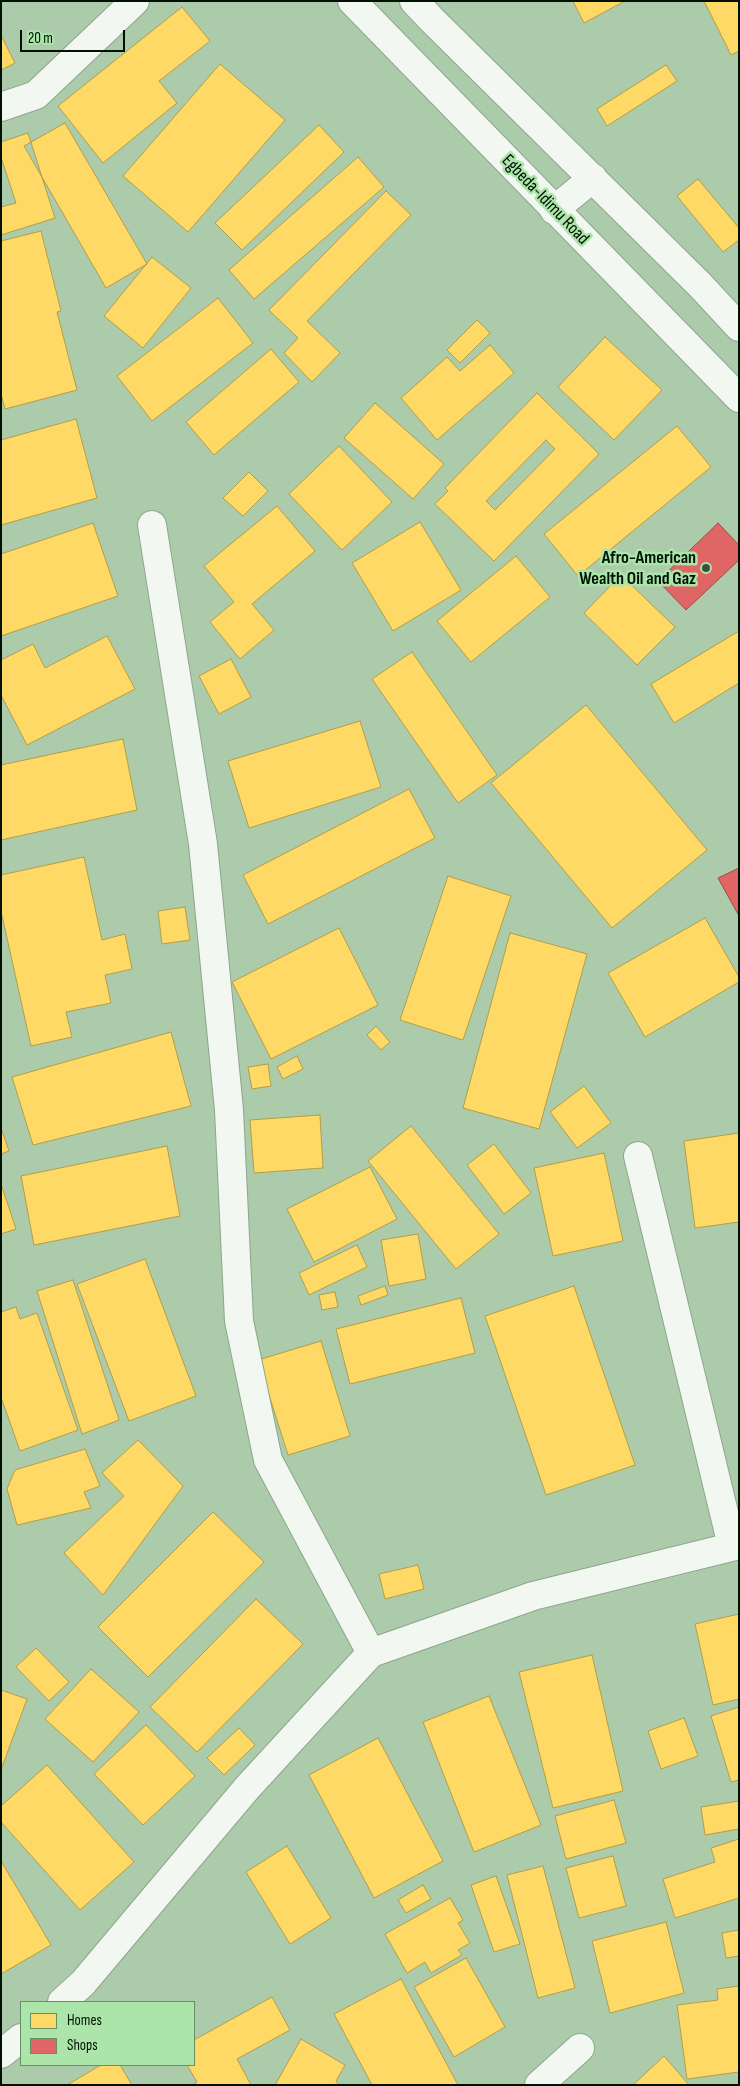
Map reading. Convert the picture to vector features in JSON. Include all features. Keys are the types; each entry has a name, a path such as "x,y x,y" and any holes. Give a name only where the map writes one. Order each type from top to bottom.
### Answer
{"street":[{"path":"1,107 36,95 135,1"},
{"name":"Egbeda-Idimu Road","path":"352,1 739,398"},
{"path":"414,1 700,285 739,327"},
{"path":"554,210 593,178"},
{"path":"152,525 203,844 229,1110 239,1321 268,1460 371,1653"},
{"path":"63,2001 83,1983 247,1788 371,1653 533,1596 735,1545 638,1156"},
{"path":"1,2054 20,2039"},
{"path":"539,2085 580,2048"}],"building: Homes":[{"path":"573,1 625,1 584,23"},
{"path":"704,1 739,1 739,51 731,55"},
{"path":"182,7 210,41 159,81 177,103 103,163 58,106"},
{"path":"1,35 15,63 1,70"},
{"path":"220,64 285,120 188,232 123,176"},
{"path":"666,65 677,81 607,126 597,109"},
{"path":"65,123 147,264 106,288 24,146"},
{"path":"319,125 344,152 242,250 215,223"},
{"path":"28,133 55,218 1,235 1,207 16,203 1,157 1,142"},
{"path":"358,157 384,187 254,299 229,270"},
{"path":"698,179 739,228 739,240 723,252 677,196"},
{"path":"386,191 411,215 307,321 340,353 312,382 284,353 298,338 269,310"},
{"path":"41,231 61,311 57,312 77,390 5,409 1,394 1,241"},
{"path":"152,257 191,288 143,348 104,316"},
{"path":"218,298 253,343 152,421 117,376"},
{"path":"477,320 490,333 460,363 447,350"},
{"path":"605,337 662,390 614,440 558,387"},
{"path":"490,345 514,373 437,440 401,398 447,357 460,371"},
{"path":"271,349 299,382 214,455 186,422"},
{"path":"537,393 599,454 494,561 435,504 448,491 445,488","holes":["546,440 555,449 495,510 486,501"]},
{"path":"375,403 444,464 413,499 344,438"},
{"path":"76,419 97,498 1,525 1,440"},
{"path":"677,426 711,467 578,576 544,534"},
{"path":"339,446 392,502 342,550 289,494"},
{"path":"249,472 268,491 243,516 223,498"},
{"path":"277,506 315,551 252,604 274,630 240,659 210,622 234,602 204,566"},
{"path":"420,522 461,590 393,631 352,563"},
{"path":"93,523 118,596 1,636 1,554"},
{"path":"516,556 550,597 471,662 437,621"},
{"path":"621,575 675,627 637,665 584,613"},
{"path":"739,631 739,683 674,723 651,684"},
{"path":"107,636 135,689 27,745 1,695 1,660 33,644 45,668"},
{"path":"412,652 497,775 458,803 372,679"},
{"path":"231,659 251,697 219,714 199,676"},
{"path":"586,705 707,850 612,928 491,783"},
{"path":"360,721 381,787 249,828 228,761"},
{"path":"123,739 137,810 1,840 1,765"},
{"path":"409,789 435,838 268,924 243,875"},
{"path":"84,857 102,940 125,934 132,969 105,975 111,1003 66,1012 72,1037 31,1046 1,911 1,875"},
{"path":"448,876 511,896 463,1040 400,1020"},
{"path":"185,907 190,940 162,944 158,911"},
{"path":"705,918 739,977 739,982 645,1037 608,973"},
{"path":"339,928 378,1005 271,1059 232,982"},
{"path":"510,933 587,954 539,1129 463,1108"},
{"path":"376,1026 390,1042 381,1050 367,1035"},
{"path":"171,1032 191,1106 33,1145 12,1077"},
{"path":"297,1056 303,1069 283,1079 277,1067"},
{"path":"268,1064 271,1086 252,1089 248,1067"},
{"path":"584,1086 611,1123 577,1148 550,1112"},
{"path":"320,1115 323,1168 254,1173 250,1120"},
{"path":"411,1126 499,1234 456,1269 368,1161"},
{"path":"1,1128 9,1151 1,1154"},
{"path":"739,1133 739,1222 695,1228 684,1141"},
{"path":"494,1144 531,1193 504,1214 467,1165"},
{"path":"167,1146 180,1216 34,1245 21,1176"},
{"path":"604,1153 623,1241 553,1256 534,1168"},
{"path":"370,1167 397,1219 314,1262 287,1209"},
{"path":"1,1184 16,1229 1,1234"},
{"path":"418,1234 426,1279 389,1286 381,1240"},
{"path":"357,1245 367,1267 309,1295 299,1273"},
{"path":"145,1259 196,1396 129,1421 77,1284"},
{"path":"73,1280 119,1420 82,1434 37,1291"},
{"path":"385,1286 388,1295 361,1305 358,1296"},
{"path":"574,1286 635,1465 546,1495 485,1316"},
{"path":"335,1292 338,1307 322,1310 319,1295"},
{"path":"461,1298 475,1353 350,1384 336,1329"},
{"path":"16,1307 20,1319 37,1313 78,1430 20,1451 1,1397 1,1312"},
{"path":"321,1341 350,1436 288,1455 258,1360"},
{"path":"138,1440 183,1486 103,1595 64,1553 124,1496 102,1473"},
{"path":"85,1449 100,1486 84,1492 91,1508 17,1525 7,1489 15,1470"},
{"path":"213,1512 264,1562 148,1677 98,1627"},
{"path":"418,1565 424,1589 385,1599 379,1574"},
{"path":"256,1599 303,1644 197,1752 150,1707"},
{"path":"739,1614 739,1699 713,1705 695,1624"},
{"path":"36,1648 69,1682 49,1701 16,1667"},
{"path":"592,1655 623,1791 553,1808 519,1672"},
{"path":"91,1669 139,1712 93,1762 45,1719"},
{"path":"1,1690 27,1699 1,1770"},
{"path":"489,1696 541,1825 474,1852 423,1722"},
{"path":"739,1707 739,1780 731,1782 711,1716"},
{"path":"684,1718 698,1756 661,1769 648,1731"},
{"path":"146,1725 195,1776 143,1825 94,1774"},
{"path":"239,1728 255,1745 224,1775 207,1758"},
{"path":"378,1738 443,1861 374,1898 309,1775"},
{"path":"47,1765 134,1862 80,1910 1,1822 1,1806"},
{"path":"614,1800 626,1843 566,1859 555,1816"},
{"path":"739,1801 739,1829 705,1835 701,1807"},
{"path":"739,1839 739,1898 675,1918 663,1879 715,1862 711,1848"},
{"path":"287,1846 331,1918 290,1944 246,1872"},
{"path":"613,1856 626,1906 579,1918 566,1868"},
{"path":"1,1861 51,1945 1,1974"},
{"path":"543,1866 575,1988 538,1998 507,1875"},
{"path":"496,1876 520,1944 494,1952 471,1885"},
{"path":"423,1885 431,1899 406,1913 398,1900"},
{"path":"450,1898 463,1920 458,1923 470,1943 458,1950 462,1955 431,1973 425,1962 407,1973 385,1934"},
{"path":"666,1922 684,1993 610,2013 592,1941"},
{"path":"739,1930 739,1956 726,1958 722,1933"},
{"path":"466,1958 505,2027 454,2057 414,1987"},
{"path":"401,1979 458,2085 372,2085 334,2014"},
{"path":"739,1986 739,2072 687,2079 677,2005 718,2000 717,1989"},
{"path":"272,1997 290,2030 237,2059 251,2085 192,2085 197,2082 188,2066 195,2066 195,2039"},
{"path":"301,2039 345,2065 336,2081 339,2085 275,2085"},
{"path":"664,2056 689,2085 633,2085"},
{"path":"99,2066 121,2066 132,2085 67,2085"}],"building: Shops":[{"path":"718,523 739,545 739,560 686,610 658,581"},
{"path":"739,868 739,916 718,878"}],"place":[{"name":"Afro-American Wealth Oil and Gaz","path":"706,568"}]}
